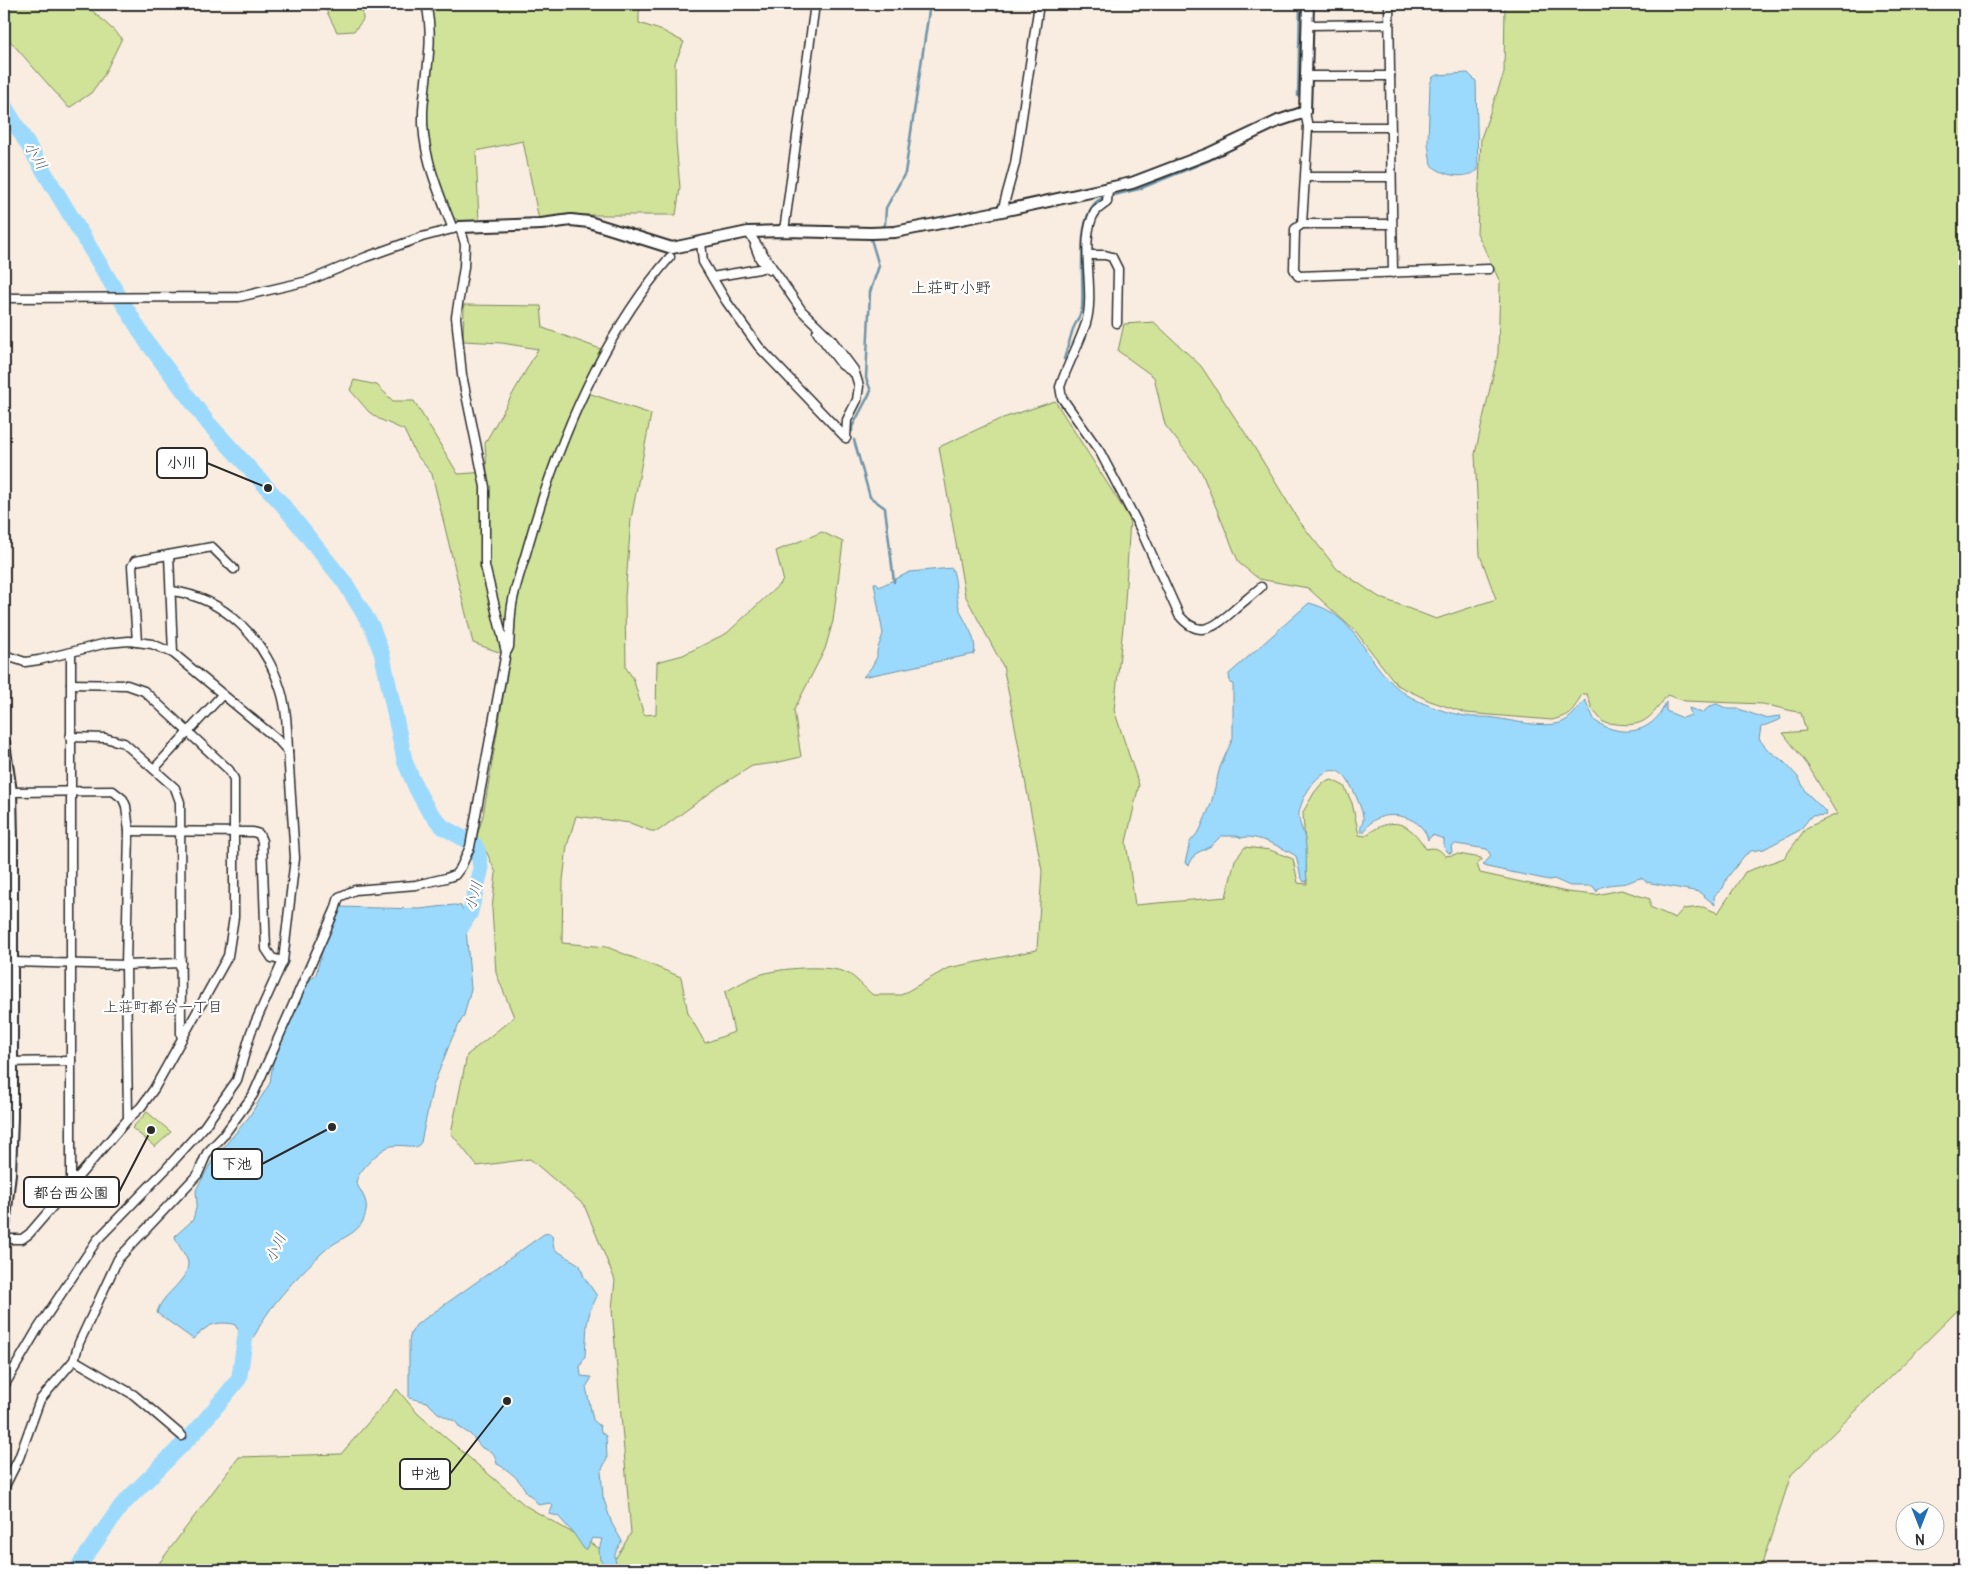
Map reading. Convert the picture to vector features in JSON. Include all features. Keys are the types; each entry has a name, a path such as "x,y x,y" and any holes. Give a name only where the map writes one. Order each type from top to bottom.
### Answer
{"street":[{"path":"426,4 431,36 423,112 424,139 436,186 465,244 464,267 456,317 462,375 485,487 485,566 506,652"},
{"path":"784,231 816,4"},
{"path":"1002,211 1015,164 1039,4"},
{"path":"1302,224 1308,127 1305,112 1309,25 1308,4"},
{"path":"1389,4 1393,273"},
{"path":"1309,25 1390,24"},
{"path":"1307,76 1390,76"},
{"path":"4,298 239,297 308,281 366,257 422,237 457,228 541,224 571,220 589,222 672,248 701,242 784,231 895,232 1132,183 1208,154 1278,121 1305,112"},
{"path":"1308,127 1390,127"},
{"path":"1306,177 1391,177"},
{"path":"1108,189 1107,202 1096,212 1091,228 1088,255 1089,304 1086,322 1060,387 1062,398 1100,452 1140,528 1179,615 1184,622 1195,628 1215,627 1261,587"},
{"path":"1391,224 1302,224 1295,229 1294,269 1298,276 1489,269"},
{"path":"701,242 703,262 726,301 755,342 846,438 848,420 857,400 859,386 856,374 831,339 802,311 751,236"},
{"path":"751,236 756,252 803,317 828,344 842,365 856,374"},
{"path":"1088,255 1112,257 1118,270 1117,323"},
{"path":"4,1488 19,1458 40,1400 74,1360 79,1343 118,1259 198,1174 207,1153 223,1136 253,1095 335,910 339,897 355,890 433,882 454,875 461,867 471,840 508,646 512,604 543,492 569,427 595,372 633,306 670,258"},
{"path":"712,277 766,267"},
{"path":"137,642 132,566 135,560 212,547 234,569"},
{"path":"169,555 172,591 173,653"},
{"path":"4,1386 37,1330 97,1240 204,1127 238,1080 251,1032 283,961 295,858 285,709 281,690 270,663 256,642 236,620 217,606 188,593 172,591"},
{"path":"4,655 25,662 107,643 137,642 152,644 173,653 279,741 288,751"},
{"path":"70,652 71,1187"},
{"path":"4,1239 22,1239 29,1234 128,1119 141,1107 154,1088 181,1036 228,956 234,917 234,779 229,770 144,691 127,685 71,684"},
{"path":"154,769 222,695"},
{"path":"70,737 116,740 124,744 176,788 180,802 181,1036"},
{"path":"4,743 8,792 10,1173 4,1227"},
{"path":"8,792 104,790 118,794 126,806 129,831 126,965 128,1119"},
{"path":"129,831 253,832 259,834 262,841 266,948 272,958 283,961"},
{"path":"8,962 126,965 181,963"},
{"path":"8,1062 71,1061"},
{"path":"74,1360 134,1395 182,1436"}],"green space":[{"path":"4,4 85,4 122,38 104,75 91,93 69,108 4,34"},
{"path":"323,4 362,4 363,20 354,31 337,32"},
{"path":"430,4 641,4 639,23 663,31 684,42 675,63 676,142 680,188 676,215 571,214 539,220 523,141 476,151 479,222 460,221 452,217 443,198 430,151 426,102 433,44"},
{"path":"1505,4 1964,4 1964,1304 1791,1475 1760,1570 154,1570 239,1457 341,1454 397,1389 418,1414 526,1506 616,1558 631,1533 612,1309 615,1280 584,1205 530,1159 477,1166 451,1133 467,1055 514,1017 496,973 492,909 496,873 487,853 476,839 483,816 510,656 473,643 432,474 415,453 404,430 379,419 369,412 350,390 354,380 377,385 393,401 414,401 458,474 487,472 485,443 538,349 502,343 463,341 464,305 541,306 543,328 606,351 585,392 651,414 631,519 625,597 626,668 633,678 644,715 656,714 657,662 683,655 727,633 782,582 783,578 776,551 822,532 843,542 833,621 825,649 794,710 801,757 752,766 718,787 658,831 651,831 630,823 576,816 567,846 563,881 562,943 607,947 681,977 688,1013 705,1043 734,1032 725,992 759,975 803,968 839,970 857,980 873,995 901,995 948,968 1037,950 1042,871 1011,705 1003,666 965,595 939,447 1000,419 1055,401 1130,519 1124,618 1114,710 1139,785 1126,842 1135,905 1226,897 1235,860 1245,847 1270,850 1293,859 1298,883 1307,884 1303,812 1322,783 1332,780 1344,786 1352,803 1359,835 1365,836 1384,825 1399,824 1413,832 1426,849 1437,849 1445,856 1458,854 1481,858 1482,860 1477,864 1480,873 1567,892 1596,895 1621,890 1650,899 1650,907 1675,918 1683,909 1703,907 1718,913 1745,872 1784,858 1806,828 1837,814 1807,764 1783,733 1806,731 1801,713 1763,704 1685,701 1667,695 1647,719 1625,725 1603,722 1592,709 1587,694 1582,694 1571,712 1552,720 1466,713 1430,701 1397,685 1356,632 1308,588 1259,579 1239,563 1201,471 1165,425 1154,377 1118,351 1124,324 1154,322 1201,366 1251,442 1299,521 1337,569 1379,597 1436,619 1496,599 1480,555 1475,454 1498,353 1500,282 1477,233 1481,138 1504,73"},
{"path":"147,1112 171,1132 155,1147 132,1128"}],"water":[{"path":"1468,73 1476,81 1478,170 1460,176 1442,172 1431,165 1428,143 1430,84 1433,77 1437,75"},
{"path":"952,568 959,607 974,642 974,654 863,677 877,657 877,651 883,634 874,583 877,583 879,587 910,572"},
{"path":"1309,603 1324,608 1337,616 1356,636 1382,672 1399,689 1416,700 1456,714 1545,725 1560,723 1568,719 1585,700 1595,721 1603,726 1620,731 1637,730 1653,722 1666,702 1666,711 1683,718 1691,715 1689,708 1702,713 1710,706 1717,704 1728,709 1739,709 1764,718 1780,716 1781,719 1761,727 1759,739 1768,750 1783,761 1798,777 1807,793 1825,811 1826,815 1811,816 1800,830 1764,849 1751,851 1744,856 1727,878 1723,888 1714,896 1715,905 1699,892 1646,882 1642,878 1626,883 1605,886 1598,889 1597,892 1593,886 1570,886 1554,879 1549,880 1487,867 1483,865 1491,856 1487,849 1456,844 1451,846 1452,852 1449,853 1444,848 1444,839 1432,835 1428,840 1424,831 1408,818 1388,816 1378,818 1370,823 1364,832 1361,832 1363,818 1355,795 1348,781 1341,773 1333,771 1325,773 1311,786 1305,795 1299,813 1306,845 1307,881 1304,882 1301,877 1296,856 1277,846 1247,837 1221,836 1211,846 1195,854 1189,865 1185,863 1190,842 1200,830 1211,804 1220,767 1233,738 1233,684 1230,683 1229,674"},
{"path":"454,905 461,906 465,916 471,989 464,1015 452,1038 433,1086 421,1142 417,1147 398,1145 388,1147 374,1157 365,1167 356,1182 366,1204 365,1214 360,1226 324,1251 300,1274 271,1308 248,1343 234,1324 227,1323 211,1325 193,1339 157,1313 163,1300 187,1271 188,1261 175,1236 193,1220 197,1204 196,1190 212,1161 249,1117 270,1083 275,1047 305,985 316,974 332,916 338,907 420,909"},
{"path":"549,1233 552,1235 554,1249 580,1265 584,1277 597,1296 590,1311 587,1324 585,1356 580,1367 581,1376 591,1377 586,1387 593,1420 600,1426 601,1432 606,1436 607,1459 601,1471 603,1497 612,1524 622,1541 615,1556 620,1570 612,1570 600,1560 599,1550 602,1539 592,1538 587,1549 584,1549 558,1516 549,1514 553,1506 550,1503 539,1505 527,1494 515,1476 497,1464 492,1452 482,1448 456,1422 438,1413 427,1402 409,1398 409,1341 416,1325 544,1234"}],"waterway":[{"path":"880,229 885,224 886,208 905,173 930,4"},
{"path":"1298,96 1300,4"},
{"name":"小川","path":"4,105 146,341 208,423 282,504 345,583 372,627 382,654 405,762 416,788 428,810 443,827 475,845 478,852 481,870 470,913 454,939"},
{"path":"1110,196 1139,189 1210,160 1238,146"},
{"path":"1064,359 1082,308 1082,246 1084,229 1088,215 1095,204 1105,197"},
{"path":"852,431 852,427 871,391 866,378 870,292 879,266 871,239 873,237"},
{"path":"854,440 870,497 885,508 894,582"},
{"name":"小川","path":"76,1570 121,1506 196,1431 239,1379 248,1319"}],"place":[{"name":"小川","path":"268,488"},
{"name":"下池","path":"332,1127"},
{"name":"都台西公園","path":"151,1130"},
{"name":"中池","path":"507,1401"}],"district":[{"name":"上荘町小野","path":"951,288"},
{"name":"上荘町都台一丁目","path":"163,1007"}]}
